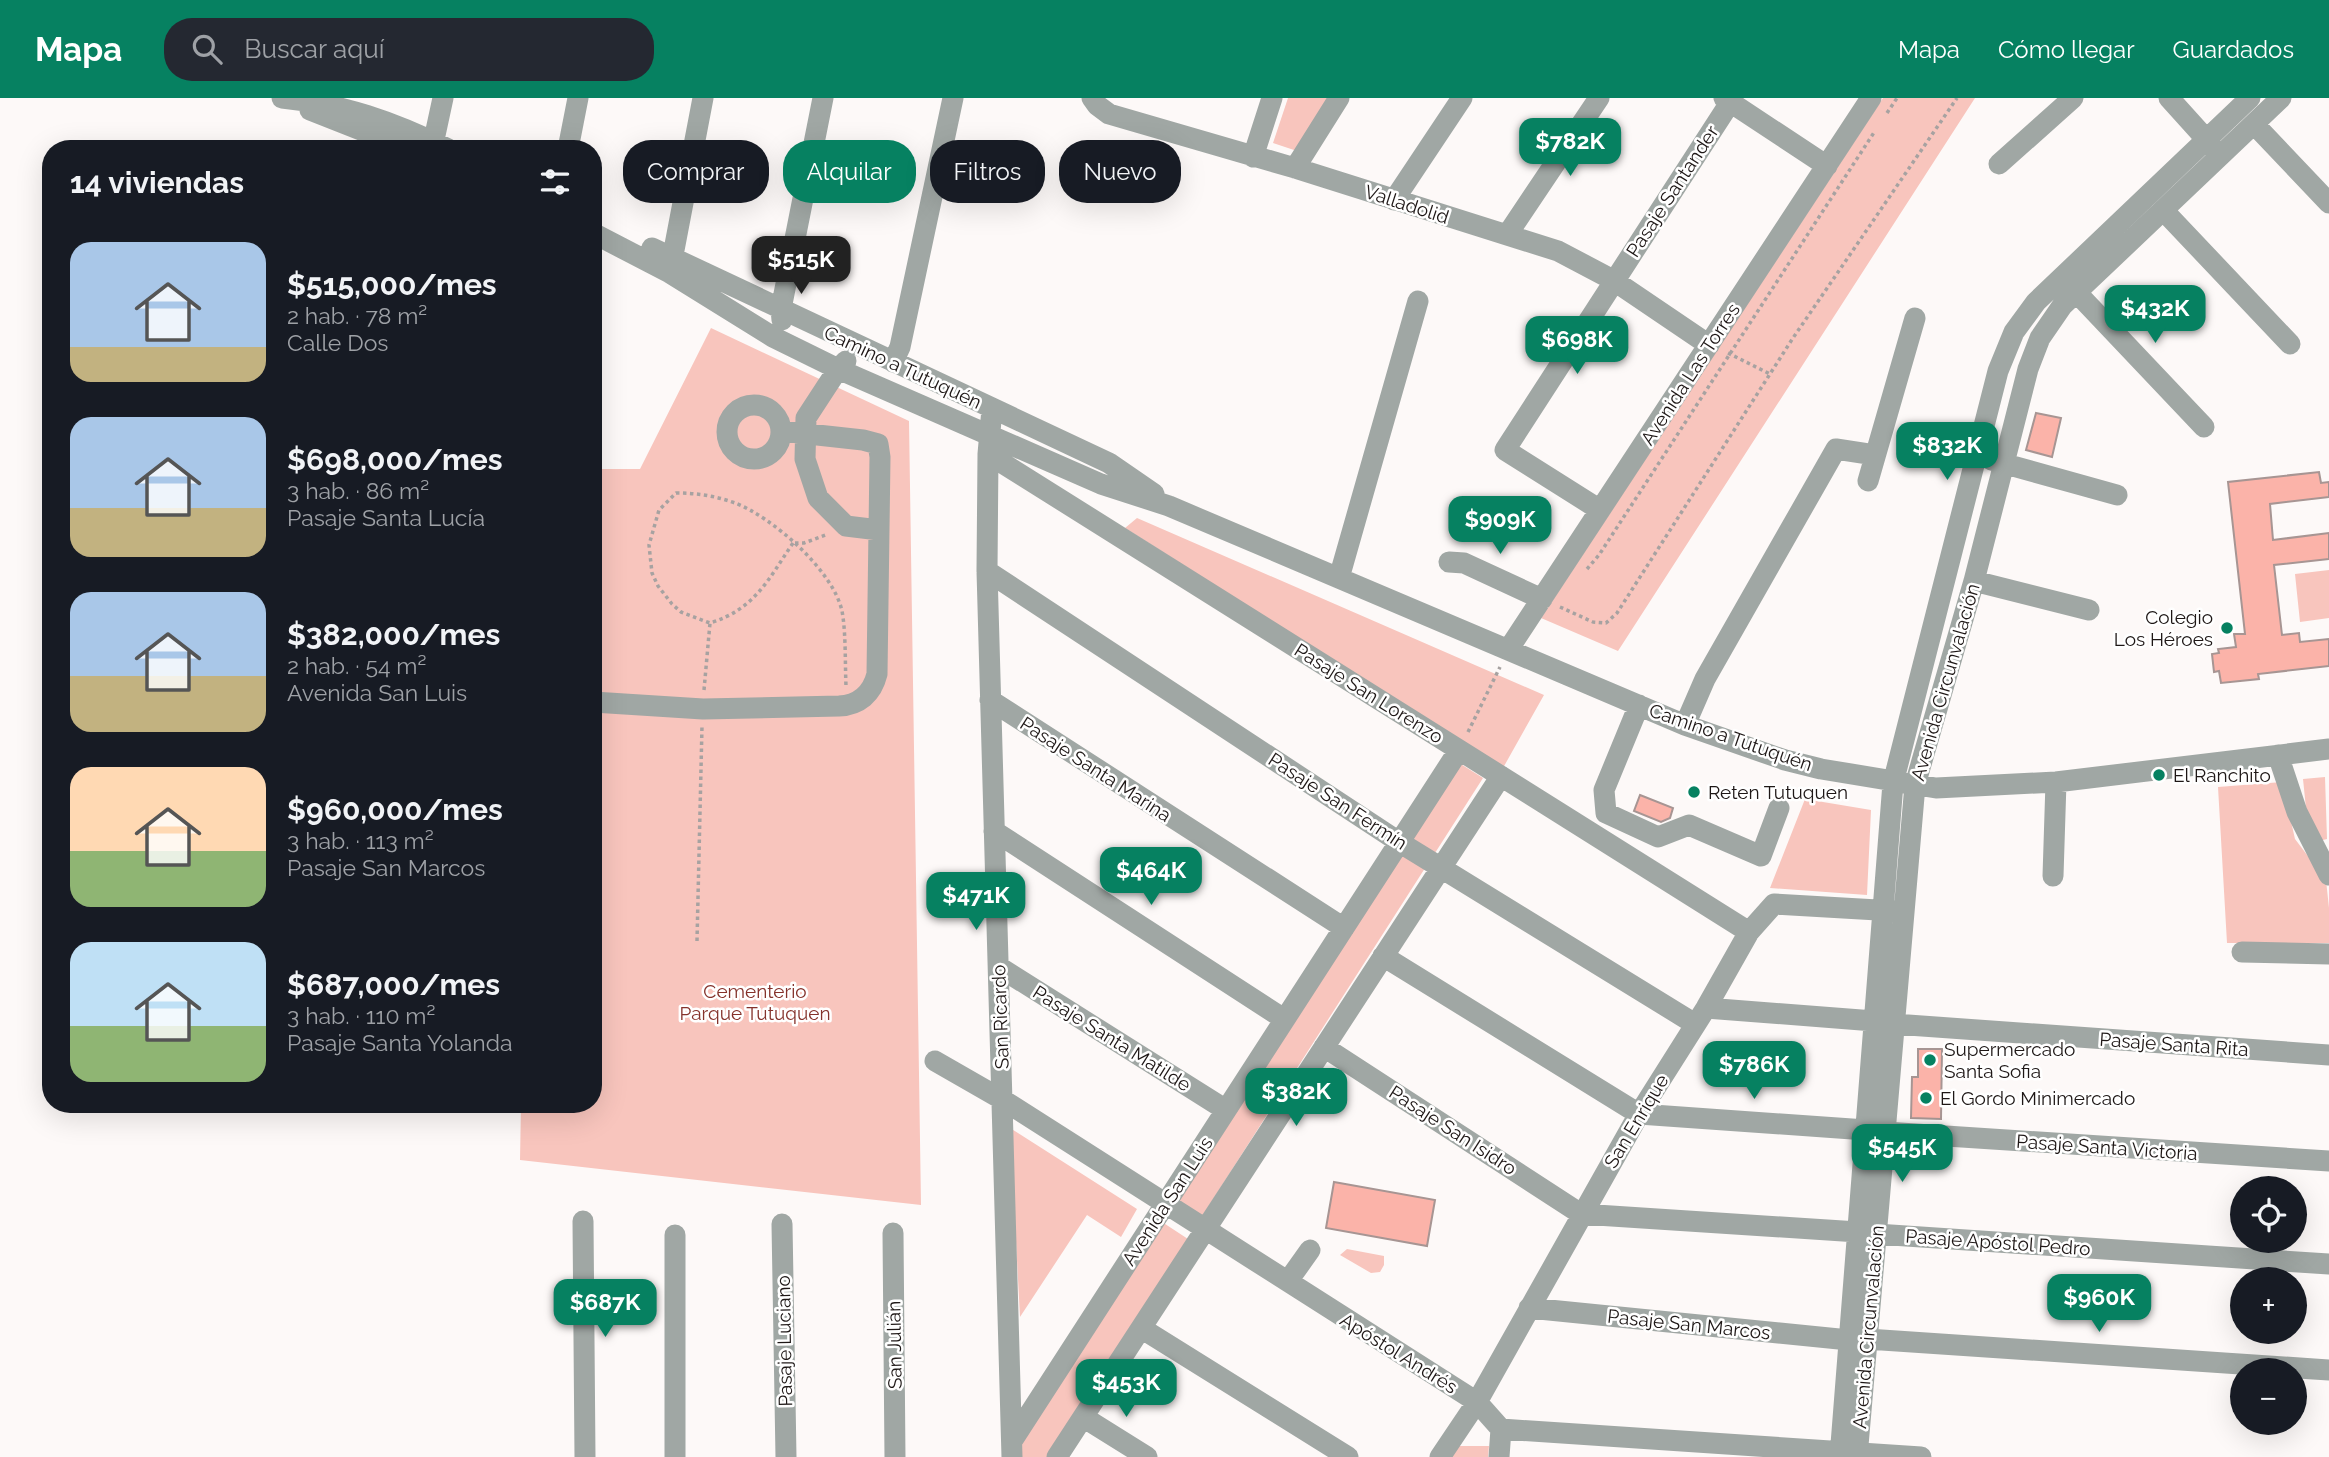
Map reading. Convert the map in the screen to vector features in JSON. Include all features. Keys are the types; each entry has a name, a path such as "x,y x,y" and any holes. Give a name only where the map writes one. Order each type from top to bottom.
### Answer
{"street":[{"path":"282,98 318,102 381,119 425,140"},
{"path":"439,140 443,98"},
{"path":"570,140 578,98"},
{"path":"671,265 703,98"},
{"path":"786,343 781,309 823,98"},
{"path":"893,362 900,347 953,98"},
{"name":"Valladolid","path":"1092,98 1097,106 1109,114 1295,168 1558,251 1613,280 1709,345"},
{"path":"1253,157 1272,98"},
{"path":"1295,168 1339,98"},
{"path":"1394,200 1462,98"},
{"path":"1507,235 1599,98"},
{"name":"Avenida Las Torres","path":"1508,650 1871,98"},
{"path":"1998,164 2073,98"},
{"path":"2169,98 2214,148"},
{"name":"Avenida Circunvalación","path":"1849,1455 1894,911 1915,785 1973,581 2028,369 2036,346 2050,321 2163,210 2214,148 2250,98"},
{"name":"Avenida Circunvalación","path":"1894,911 1893,783 2005,351 2024,317 2049,289 2214,148 2254,124 2281,98"},
{"path":"1729,99 1827,166"},
{"name":"Pasaje Santander","path":"1600,510 1505,450 1729,99"},
{"path":"353,112 395,140"},
{"path":"2254,124 2329,203"},
{"path":"2163,210 2290,344"},
{"name":"Camino a Tutuquén","path":"602,225 671,265 786,343 988,445 1169,506 1685,725 1785,760 1893,783 1936,788 2056,782 2329,749"},
{"name":"Camino a Tutuquén","path":"602,237 781,309 1109,463 1169,506"},
{"path":"2077,293 2204,427"},
{"path":"1339,578 1418,301"},
{"path":"1868,481 1915,318"},
{"path":"860,347 838,369 806,418 805,459 818,498 846,526 879,530"},
{"name":"San Ricardo","path":"992,409 988,445 987,571 1012,1449"},
{"path":"602,703 703,709 847,706 868,693 877,674 878,444 781,431"},
{"name":"Pasaje San Lorenzo","path":"988,445 1459,750 1749,932"},
{"path":"1685,725 1705,679 1836,449 1875,455"},
{"path":"1976,455 2117,495"},
{"path":"1449,562 1464,563 1542,598"},
{"name":"Pasaje San Fermín","path":"987,571 1399,842 1701,1016"},
{"path":"1973,581 2089,610"},
{"name":"Pasaje Santa Marina","path":"990,700 1343,928"},
{"path":"1639,705 1604,790 1606,813 1658,837 1689,825 1761,856 1779,808"},
{"name":"Avenida San Luis","path":"1012,1449 1165,1203 1459,750"},
{"path":"2278,755 2297,812 2329,875"},
{"path":"1057,1457 1501,776"},
{"path":"2053,876 2056,782"},
{"path":"994,831 1284,1019"},
{"name":"San Enrique","path":"1440,1457 1477,1402 1581,1214 1749,932 1774,904 1894,911"},
{"path":"2242,952 2329,954"},
{"path":"1383,956 1639,1114"},
{"name":"Pasaje Santa Matilde","path":"999,967 1226,1110"},
{"name":"Pasaje Santa Rita","path":"1701,1016 1884,1022 2329,1055"},
{"name":"Pasaje San Isidro","path":"1324,1047 1581,1214"},
{"name":"Apóstol Andrés","path":"935,1061 1003,1100 1477,1402 1501,1429"},
{"name":"Pasaje Santa Victoria","path":"1639,1114 2329,1161"},
{"name":"Pasaje Apóstol Pedro","path":"1581,1214 2329,1264"},
{"path":"583,1221 585,1457"},
{"name":"Pasaje Luciano","path":"782,1224 786,1457"},
{"name":"San Julián","path":"893,1233 895,1457"},
{"path":"675,1235 675,1457"},
{"path":"1288,1282 1310,1250"},
{"name":"Pasaje San Marcos","path":"1529,1308 1858,1340 2329,1370"},
{"path":"1141,1328 1348,1457"},
{"path":"1083,1417 1147,1457"},
{"path":"1499,1457 1501,1429 1619,1447 1921,1457"}],"path":[{"path":"1584,573 1599,555 1897,98"},
{"path":"1542,598 1593,622 1606,623 1617,613 1770,374 1958,98"},
{"path":"1709,345 1770,374"},
{"path":"793,543 766,584 748,604 723,619 710,623 681,612 657,586 652,573 649,545 659,510 676,493 706,495 737,503 767,520 793,543 816,564 842,611 847,706"},
{"path":"793,543 804,543 846,526"},
{"path":"697,941 703,709 710,623"},
{"path":"1459,750 1508,650"}],"green space":[{"path":"1288,98 1329,98 1297,151 1273,143"},
{"path":"1883,98 1975,98 1618,651 1541,618"},
{"name":"Cementerio Parque Tutuquen","path":"711,328 909,421 921,1205 520,1160 521,1113 602,1113 602,469 640,469"},
{"path":"1137,518 1544,695 1503,768 1125,528"},
{"path":"2329,570 2329,618 2300,622 2295,574"},
{"path":"1456,761 1483,778 1435,853 1408,836"},
{"path":"2325,777 2327,839 2319,841 2307,818 2303,779"},
{"path":"2282,782 2295,839 2326,880 2329,943 2227,943 2218,787"},
{"path":"1805,799 1871,810 1867,895 1770,888"},
{"path":"1404,851 1427,865 1201,1218 1174,1199"},
{"path":"1010,1128 1137,1209 1121,1237 1087,1215 1020,1317"},
{"path":"1159,1220 1188,1239 1047,1457 1021,1457 1018,1434"},
{"path":"1347,1249 1384,1256 1384,1265 1380,1272 1371,1273 1340,1255"},
{"path":"1455,1446 1489,1446 1488,1457 1447,1457"}],"building":[{"path":"2036,413 2061,418 2052,457 2026,450"},
{"path":"2319,472 2321,483 2329,482 2329,497 2270,504 2273,540 2329,533 2329,559 2274,565 2282,635 2299,633 2300,642 2329,639 2329,666 2258,674 2259,679 2221,683 2219,671 2214,672 2212,654 2219,653 2218,649 2236,647 2234,634 2245,634 2228,482"},
{"path":"1640,795 1673,808 1670,818 1661,822 1634,811"},
{"name":"El Gordo Minimercado","path":"1918,1049 1942,1049 1941,1119 1911,1118 1912,1077 1918,1077"},
{"path":"1334,1182 1435,1200 1427,1246 1326,1228"}],"place":[{"name":"Colegio Los Héroes","path":"2227,628"},
{"name":"El Ranchito","path":"2159,775"},
{"name":"Reten Tutuquen","path":"1694,792"},
{"name":"Supermercado Santa Sofia","path":"1930,1060"},
{"name":"El Gordo Minimercado","path":"1926,1098"}]}
